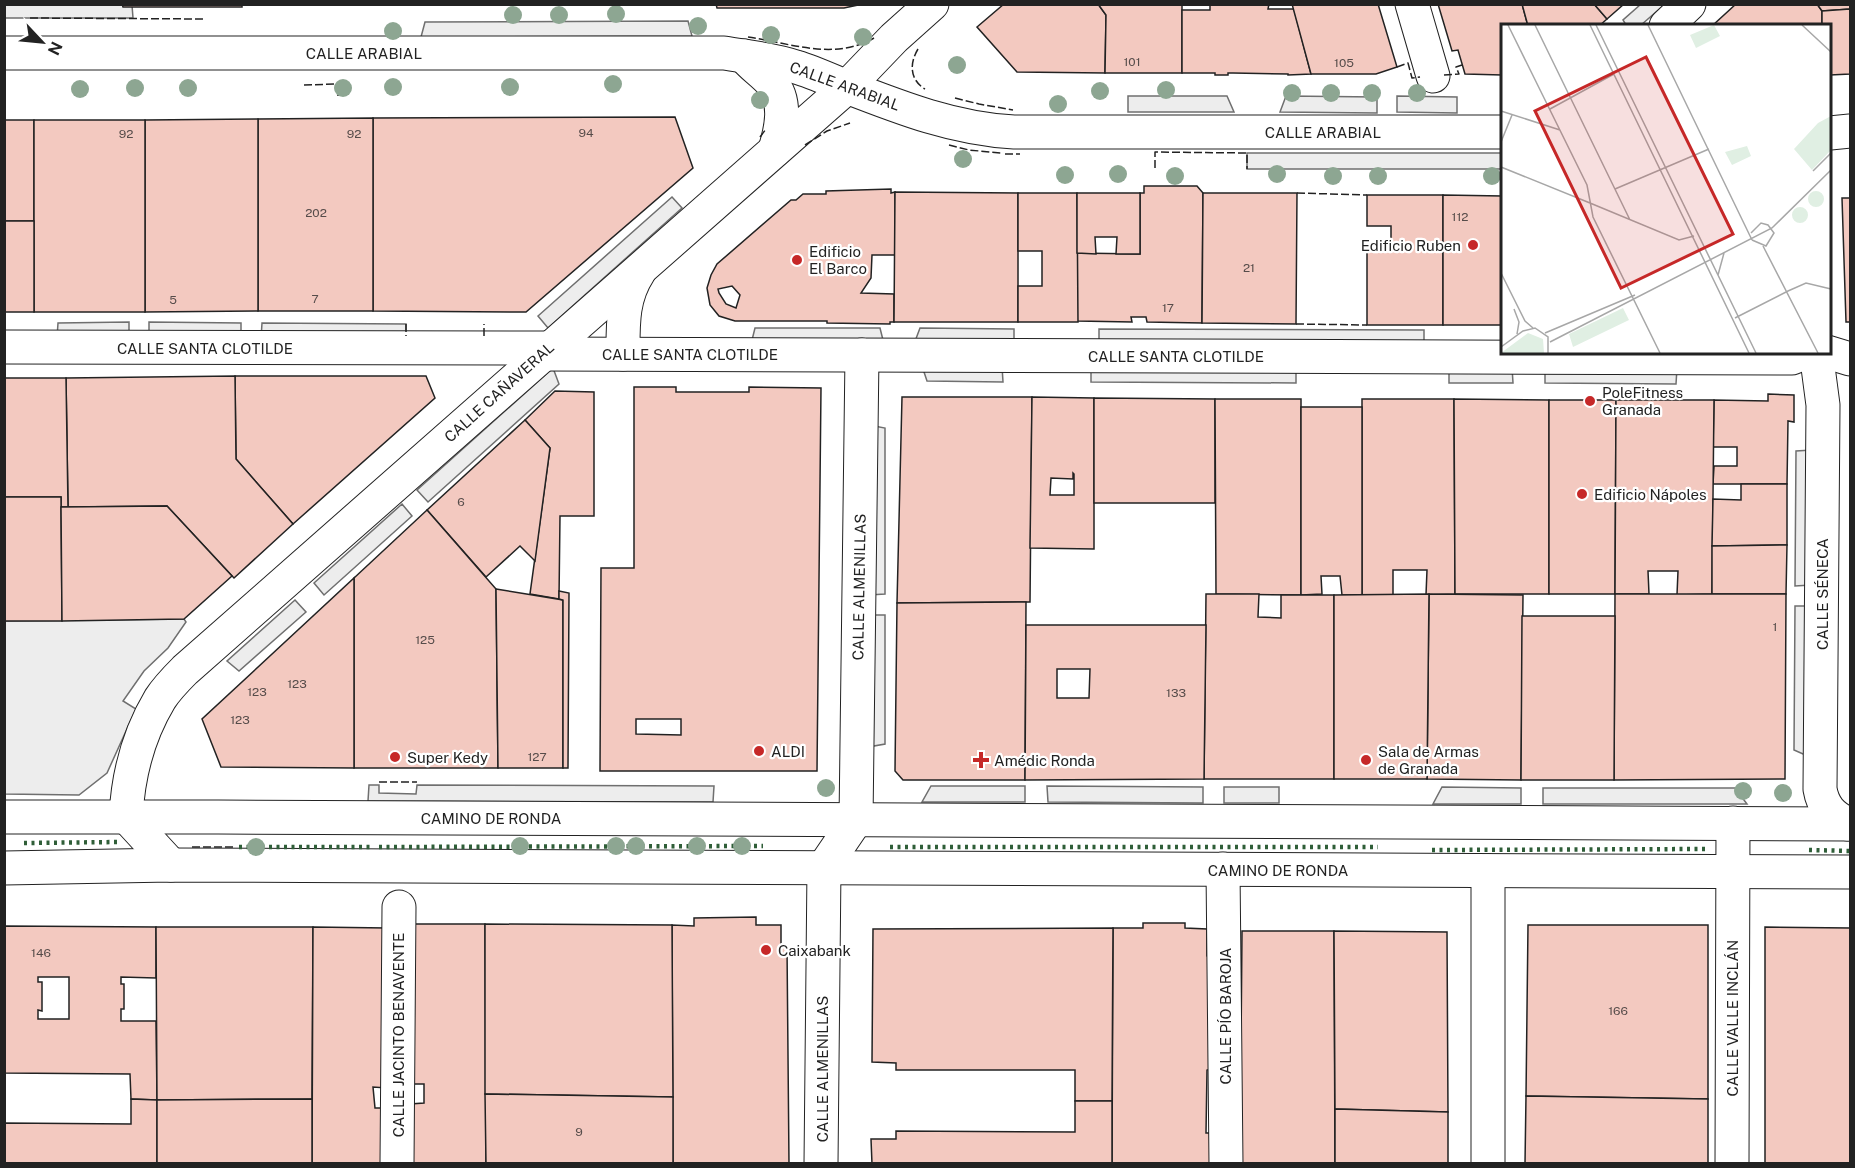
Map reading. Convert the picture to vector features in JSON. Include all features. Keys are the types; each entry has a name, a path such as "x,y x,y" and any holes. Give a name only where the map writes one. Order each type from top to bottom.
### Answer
{"street":[{"name":"CALLE CAÑAVERAL","path":"126,816 129,784 135,757 146,726 159,700 170,685 847,87 894,38 932,4"},
{"path":"1412,4 1433,76"},
{"path":"1668,24 1689,4"},
{"name":"CALLE ARABIAL","path":"4,53 714,53 795,66 948,123 981,129 1003,131 1501,132"},
{"path":"744,56 771,82 778,93 782,118 781,133 775,150"},
{"path":"1831,133 1851,131"},
{"path":"623,354 627,297 635,278 643,267"},
{"name":"CALLE SANTA CLOTILDE","path":"4,347 862,355 1792,358 1802,354"},
{"path":"1831,353 1851,359"},
{"name":"CALLE SÉNECA","path":"1816,354 1823,405 1820,789 1829,811 1849,824"},
{"name":"CALLE ALMENILLAS","path":"856,820 862,355"},
{"path":"126,816 171,865"},
{"name":"CAMINO DE RONDA","path":"4,817 1849,824"},
{"path":"824,867 856,820"},
{"path":"1733,823 1733,872"},
{"name":"CAMINO DE RONDA","path":"4,868 171,865 1851,872"},
{"name":"CALLE ALMENILLAS","path":"821,1164 824,867"},
{"name":"CALLE PÍO BAROJA","path":"1223,869 1226,1164"},
{"path":"1488,871 1488,1164"},
{"name":"CALLE VALLE INCLÁN","path":"1732,1164 1733,872"},
{"name":"CALLE JACINTO BENAVENTE","path":"398,1164 399,907"}],"shaded area":[{"path":"5,5 132,5 133,18 5,18"},
{"path":"1640,5 1664,5 1642,24 1625,24 1623,20"},
{"path":"688,21 692,36 421,37 425,22"},
{"path":"1128,96 1227,96 1234,112 1128,112"},
{"path":"1286,96 1377,97 1377,113 1280,112"},
{"path":"1397,96 1457,97 1457,113 1397,112"},
{"path":"1247,153 1501,153 1501,169 1247,169"},
{"path":"672,197 682,208 548,328 538,316"},
{"path":"129,322 129,338 57,338 58,323"},
{"path":"149,322 241,323 241,339 149,338"},
{"path":"262,323 406,324 406,339 261,339"},
{"path":"755,328 880,328 884,344 751,344"},
{"path":"920,328 1014,329 1014,345 914,344"},
{"path":"1099,329 1424,330 1424,345 1099,345"},
{"path":"922,366 1002,366 1003,382 927,381"},
{"path":"1091,366 1296,367 1296,383 1091,382"},
{"path":"1449,367 1512,367 1513,383 1449,383"},
{"path":"1545,367 1677,368 1676,384 1545,383"},
{"path":"553,368 559,384 428,502 417,490"},
{"path":"869,425 885,428 885,594 869,595"},
{"path":"1812,450 1811,585 1795,586 1796,451"},
{"path":"402,504 412,516 324,595 314,583"},
{"path":"295,600 306,612 239,671 227,661"},
{"path":"1795,606 1811,606 1810,757 1794,750"},
{"path":"869,615 885,615 885,744 868,747"},
{"path":"184,619 186,622 168,648 144,671 123,701 136,709 107,773 79,795 5,794 5,621"},
{"path":"369,785 379,785 379,793 416,794 417,785 714,786 713,802 368,801"},
{"path":"931,786 1025,786 1025,802 922,802"},
{"path":"1047,786 1203,787 1203,803 1048,802"},
{"path":"1224,787 1279,787 1279,803 1224,803"},
{"path":"1442,787 1521,788 1521,804 1433,804"},
{"path":"1543,788 1735,788 1747,804 1543,804"}],"building":[{"path":"122,4 242,4 242,7 123,7"},
{"path":"716,4 863,4 844,8 717,8"},
{"path":"1004,4 1098,4 1106,15 1105,73 1017,72 977,27"},
{"path":"1098,4 1182,4 1182,73 1105,73 1106,15"},
{"path":"1210,4 1269,4 1268,9 1294,9 1311,74 1182,73 1182,10 1210,10"},
{"path":"1292,4 1378,4 1397,67 1376,74 1311,74"},
{"path":"1438,4 1522,4 1527,24 1501,24 1501,75 1465,74 1458,50 1452,51"},
{"path":"1522,4 1594,4 1607,19 1601,24 1527,24"},
{"path":"1594,4 1624,4 1607,19"},
{"path":"1736,4 1817,4 1822,11 1822,24 1714,24"},
{"path":"1817,4 1850,4 1850,9 1822,11"},
{"path":"1850,9 1850,74 1831,75 1831,24 1822,24 1822,11"},
{"path":"675,117 693,168 526,312 373,311 373,118"},
{"path":"373,118 373,311 258,311 258,119"},
{"path":"258,119 258,311 145,312 145,120"},
{"path":"4,120 34,120 34,221 4,221"},
{"path":"34,120 145,120 145,312 34,312"},
{"path":"1144,186 1197,186 1203,193 1202,323 1147,322 1146,317 1131,317 1132,322 1077,321 1077,253 1140,254 1140,193 1144,193"},
{"name":"Edificio El Barco","path":"891,189 891,193 895,192 895,255 872,255 871,278 861,293 894,294 894,322 890,324 735,321 719,316 710,305 707,288 717,264 791,200 796,200 803,194 826,194 826,191","holes":["732,286 740,295 736,308 726,304 718,289"]},
{"path":"895,192 1018,193 1018,322 894,322"},
{"path":"1018,193 1077,193 1078,322 1018,322 1018,286 1042,286 1042,251 1018,251"},
{"path":"1077,193 1140,193 1140,254 1116,254 1117,237 1095,237 1096,254 1077,253"},
{"path":"1203,193 1297,193 1296,324 1202,323"},
{"path":"1367,195 1443,195 1443,325 1367,325 1367,246 1391,246 1391,226 1367,226"},
{"name":"Edificio Ruben","path":"1443,195 1501,196 1501,325 1443,325"},
{"path":"1842,198 1850,198 1850,322 1846,322"},
{"path":"4,221 34,221 34,312 4,312"},
{"path":"235,376 426,376 435,398 293,524 236,459"},
{"path":"235,376 236,459 293,524 234,578 167,506 68,507 66,378"},
{"path":"4,378 66,378 68,507 61,507 61,497 4,497"},
{"path":"634,387 676,387 676,392 749,392 749,387 821,388 817,771 600,771 601,568 634,568","holes":["636,719 681,719 681,735 636,734"]},
{"path":"555,391 594,392 594,516 560,516 559,599 530,594 550,448 525,420"},
{"path":"1768,394 1794,395 1794,422 1788,421 1787,484 1713,484 1714,466 1737,466 1737,447 1713,447 1714,400 1768,401"},
{"path":"902,397 1032,397 1030,602 897,603"},
{"path":"1032,397 1094,398 1094,549 1030,548","holes":["1074,474 1074,495 1050,495 1051,478 1073,479"]},
{"path":"1094,398 1215,399 1215,503 1094,503"},
{"path":"1215,399 1301,399 1301,595 1216,594"},
{"path":"1362,399 1454,399 1455,594 1426,595 1427,570 1393,570 1393,595 1362,595"},
{"path":"1454,399 1549,400 1549,594 1455,594"},
{"name":"Edificio Nápoles","path":"1549,400 1616,400 1615,594 1549,594"},
{"path":"1616,400 1714,400 1712,594 1677,595 1678,571 1648,571 1649,594 1615,594"},
{"path":"1301,407 1362,407 1362,595 1342,595 1340,576 1321,576 1322,594 1301,595"},
{"path":"525,420 550,448 535,561 520,546 486,577 427,510"},
{"path":"1741,484 1787,484 1787,545 1712,546 1713,499 1741,500"},
{"path":"4,497 61,497 62,621 4,621"},
{"path":"167,506 232,576 184,619 62,621 61,507"},
{"path":"427,510 496,589 498,768 354,768 354,578"},
{"path":"1787,545 1786,594 1712,594 1712,546"},
{"path":"354,578 354,768 221,767 202,719"},
{"path":"496,589 563,600 563,768 498,768"},
{"path":"559,591 569,593 568,768 563,768 563,600 559,599"},
{"path":"1206,594 1259,594 1258,617 1281,618 1281,595 1334,595 1334,779 1204,779"},
{"path":"1429,594 1523,595 1521,780 1427,779"},
{"path":"1429,594 1427,779 1334,779 1334,595"},
{"path":"1615,594 1786,594 1785,779 1614,780"},
{"path":"1026,602 1025,780 903,780 895,771 897,603"},
{"path":"1522,616 1615,616 1614,780 1521,780"},
{"path":"1026,625 1206,625 1204,779 1025,780","holes":["1057,669 1090,669 1089,698 1057,698"]},
{"path":"756,917 756,925 781,925 781,946 787,946 789,1164 673,1164 672,925 694,926 694,918"},
{"path":"1143,923 1185,923 1185,928 1207,929 1207,956 1212,957 1212,1069 1207,1070 1206,1133 1212,1133 1212,1164 1112,1164 1113,928 1143,928"},
{"path":"412,924 485,924 486,1164 410,1164 410,1104 424,1103 424,1084 411,1084"},
{"path":"485,924 672,925 673,1097 485,1094"},
{"path":"1528,925 1708,925 1708,1099 1526,1096"},
{"path":"4,926 156,927 156,978 121,977 121,984 124,984 124,1009 121,1009 121,1021 156,1021 157,1100 131,1099 130,1074 4,1073","holes":["38,977 69,977 69,1019 38,1019 38,1010 42,1011 42,982 38,982"]},
{"path":"156,927 313,927 312,1099 157,1100"},
{"path":"313,927 387,928 387,1088 373,1087 375,1108 387,1108 387,1164 312,1164"},
{"path":"1765,927 1850,928 1850,1164 1765,1164"},
{"path":"1113,928 1112,1101 1075,1101 1075,1070 896,1070 896,1063 872,1062 873,929"},
{"path":"1242,931 1334,931 1335,1164 1240,1164"},
{"path":"1334,931 1447,932 1448,1112 1335,1109"},
{"path":"485,1094 673,1097 673,1164 486,1164"},
{"path":"1526,1096 1708,1099 1708,1164 1525,1164"},
{"path":"131,1099 157,1100 157,1164 4,1164 4,1123 131,1124"},
{"path":"312,1099 312,1164 157,1164 157,1100"},
{"path":"1075,1101 1112,1101 1112,1164 872,1164 871,1139 896,1139 896,1131 1075,1132"},
{"path":"1335,1109 1448,1112 1448,1164 1335,1164"}],"hedge":[{"path":"24,843 120,842"},
{"path":"379,847 763,846"},
{"path":"239,847 370,847"},
{"path":"890,847 1378,847"},
{"path":"1432,850 1708,849"},
{"path":"1809,850 1850,851"}],"fence":[{"path":"30,18 205,19"},
{"path":"748,37 828,49 859,45 874,38"},
{"path":"918,49 913,60 912,71 916,81 925,89"},
{"path":"1397,67 1408,63 1412,78 1420,77"},
{"path":"1444,75 1459,74 1456,67 1462,65"},
{"path":"304,85 338,84 338,96"},
{"path":"955,98 1013,110"},
{"path":"805,145 827,131 850,123"},
{"path":"760,137 766,129"},
{"path":"949,145 969,150 1001,153"},
{"path":"1155,168 1155,152 1247,153 1247,169"},
{"path":"1005,154 1020,154"},
{"path":"1297,193 1367,195"},
{"path":"406,324 406,336"},
{"path":"484,324 484,336"},
{"path":"1296,324 1367,325"},
{"path":"379,782 417,782"},
{"path":"192,847 234,847"}],"place":[{"name":"Edificio Ruben","path":"1473,245"},
{"name":"Edificio El Barco","path":"797,260"},
{"name":"PoleFitness Granada","path":"1590,401"},
{"name":"Edificio Nápoles","path":"1582,494"},
{"name":"ALDI","path":"759,751"},
{"name":"Super Kedy","path":"395,757"},
{"name":"Amédic Ronda","path":"981,760"},
{"name":"Sala de Armas de Granada","path":"1366,760"},
{"name":"Caixabank","path":"766,950"}]}
